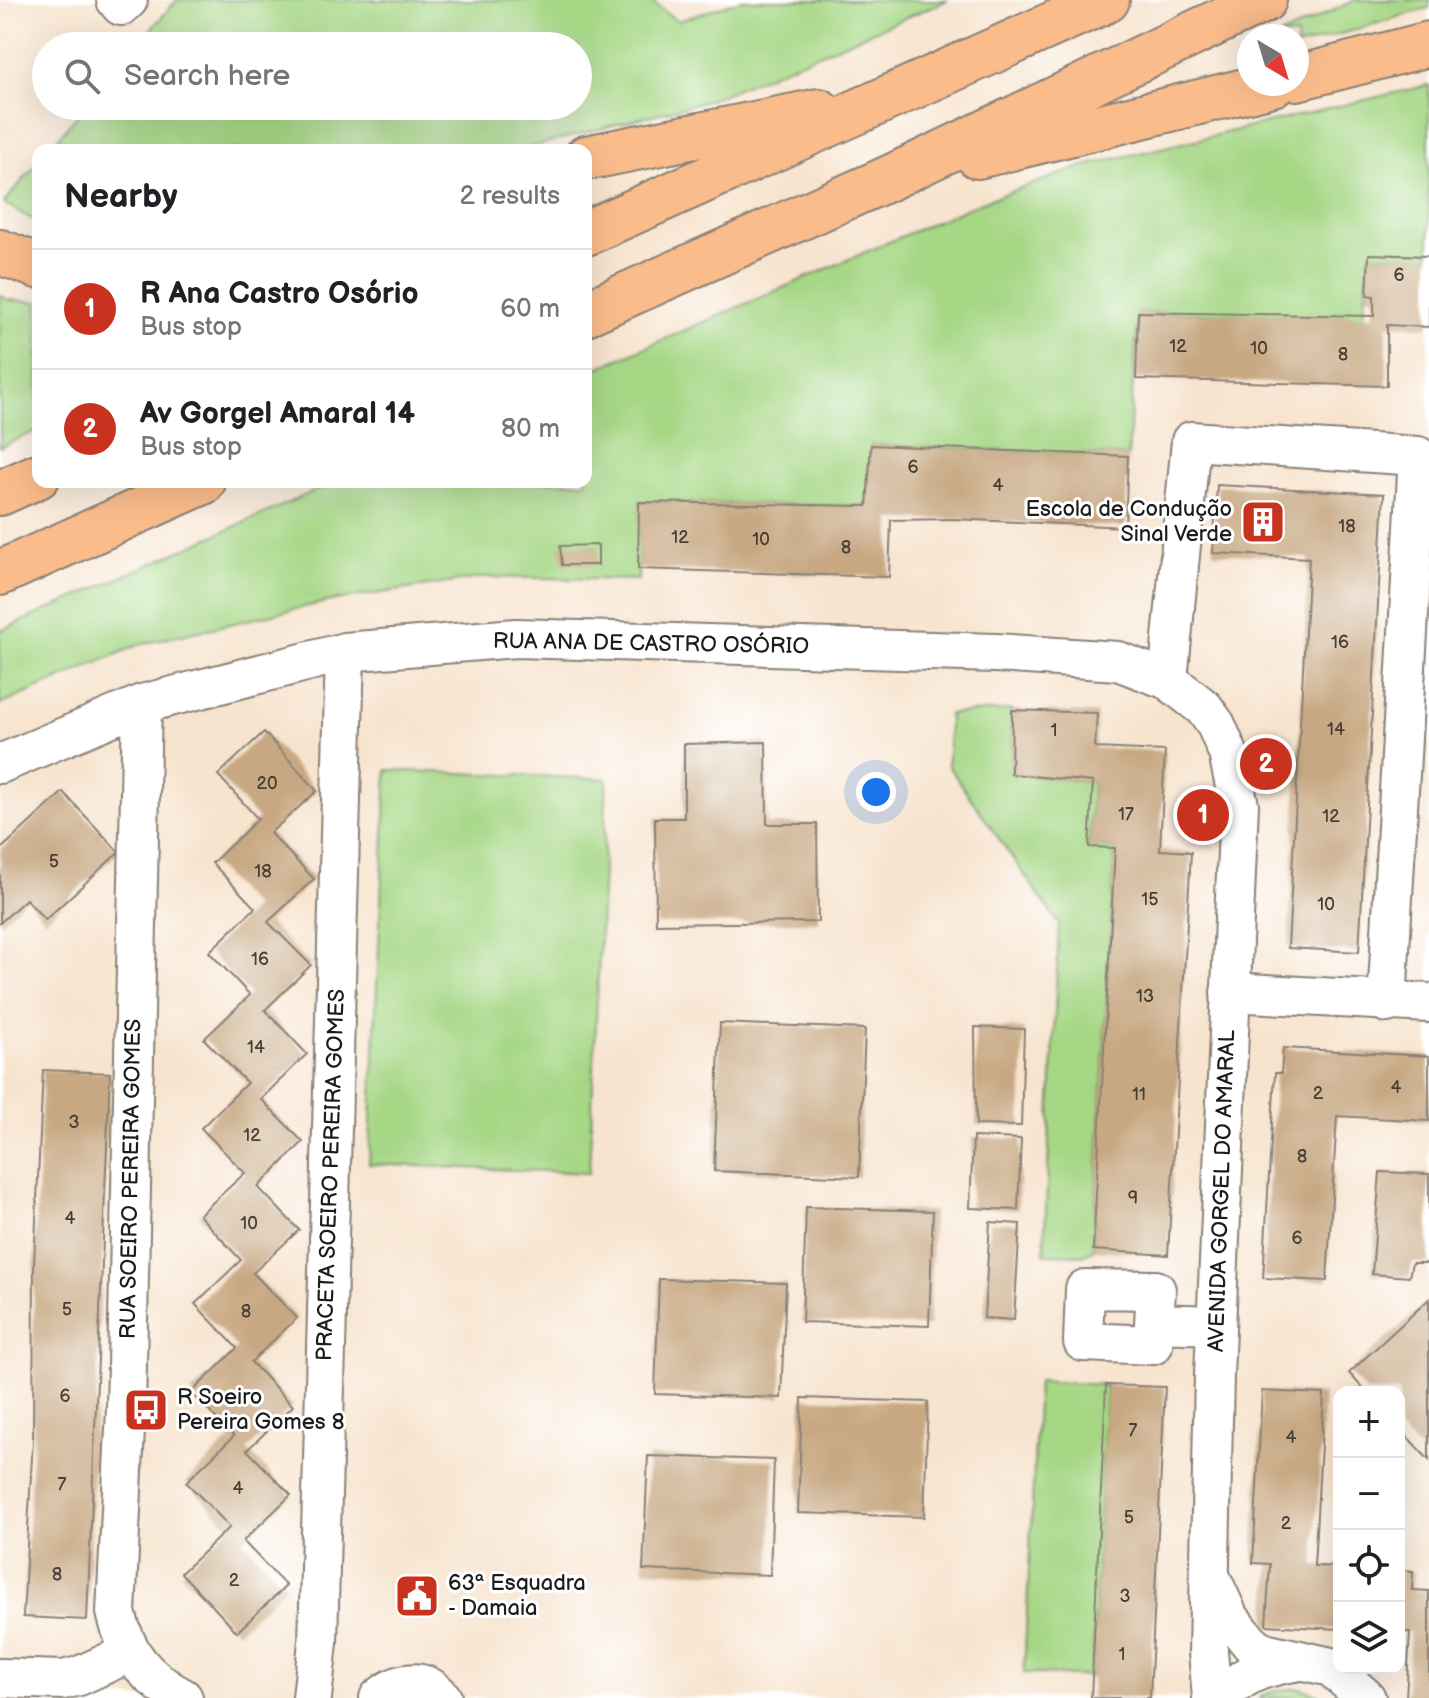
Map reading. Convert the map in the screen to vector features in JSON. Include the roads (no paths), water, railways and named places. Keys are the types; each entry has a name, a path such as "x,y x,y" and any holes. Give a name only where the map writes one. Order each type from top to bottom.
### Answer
{"highway":[{"path":"592,230 1107,0"},
{"path":"592,310 887,179 1264,0"},
{"path":"1309,75 1429,44"},
{"path":"887,179 1237,93"},
{"path":"592,157 899,94"},
{"path":"0,252 32,264"},
{"path":"0,493 32,479"},
{"path":"0,573 190,488"}],"street":[{"path":"116,0 121,6 128,0"},
{"path":"1168,680 1191,441 1424,457 1387,1003"},
{"name":"RUA ANA DE CASTRO OSÓRIO","path":"0,764 142,704 345,652 516,638 996,653 1118,661 1168,680 1204,708 1216,725 1228,753 1239,805"},
{"name":"PRACETA SOEIRO PEREIRA GOMES","path":"312,1698 318,1642 345,652"},
{"name":"RUA SOEIRO PEREIRA GOMES","path":"129,1653 116,1612 116,1584 126,1409 142,704"},
{"name":"AVENIDA GORGEL DO AMARAL","path":"1212,1698 1208,1652 1216,1325 1239,805"},
{"path":"1387,1003 1429,983"},
{"path":"1230,992 1429,1003"},
{"path":"1154,1323 1216,1325"},
{"name":"AVENIDA GORGEL DO AMARAL","path":"1211,1577 1229,1617 1251,1644 1264,1652 1331,1667 1366,1698"},
{"path":"0,1678 63,1680 129,1653 151,1678 183,1698"},
{"path":"1222,1698 1244,1677 1272,1666 1302,1661"},
{"path":"379,1698 392,1687 407,1682 446,1696"}],"place":[{"name":"Escola de Condução Sinal Verde","path":"1263,522"},
{"name":"Av Gorgel Amaral 14","path":"1266,764"},
{"name":"R Ana Castro Osório","path":"1203,815"},
{"name":"R Soeiro Pereira Gomes 8","path":"146,1410"},
{"name":"63ª Esquadra - Damaia","path":"417,1596"}]}
